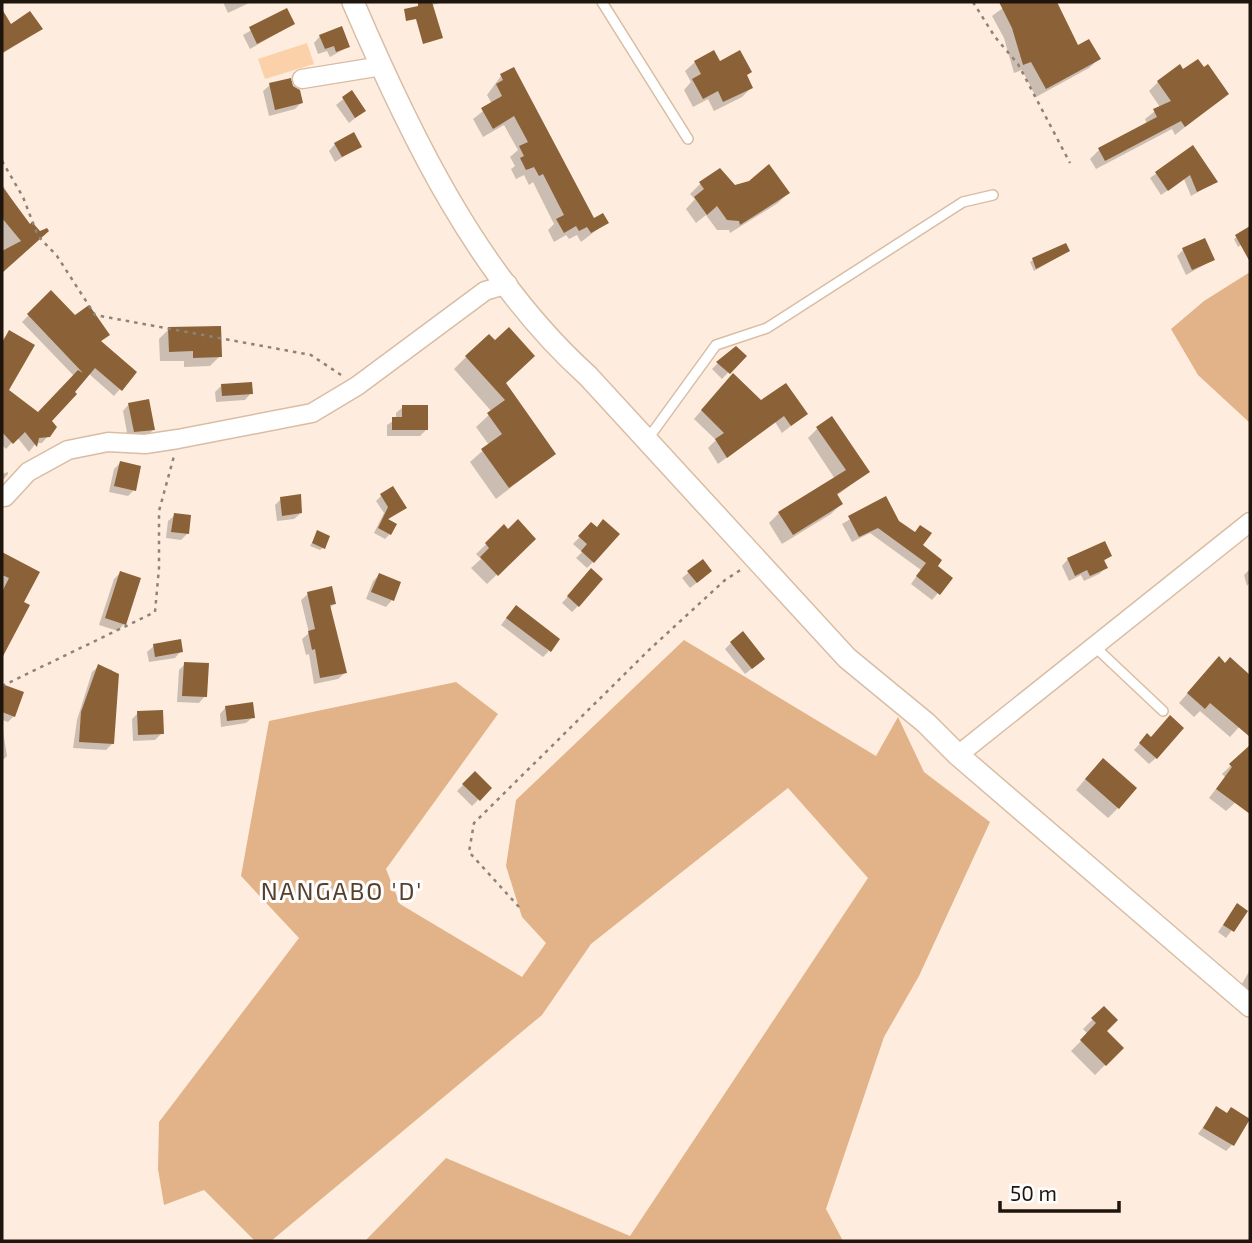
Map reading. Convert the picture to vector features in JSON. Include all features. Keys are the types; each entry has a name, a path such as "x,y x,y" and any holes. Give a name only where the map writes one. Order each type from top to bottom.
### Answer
{"street":[{"path":"353,2 415,141 443,192 508,284 563,353 647,440 847,658 926,723 958,755 1250,1006"},
{"path":"302,79 382,66"},
{"path":"3,499 28,472 68,450 108,442 145,444 178,439 312,413 358,386 485,291 508,284"},
{"path":"958,755 1250,522"}],"lane":[{"path":"602,2 688,139"},
{"path":"647,440 716,345 767,328 962,202 993,195"},
{"path":"1093,645 1163,711"}],"path":[{"path":"973,2 995,37 1018,64 1070,163"},
{"path":"2,161 23,197 38,236 57,256 95,315 311,355 358,386"},
{"path":"2,686 155,612 159,568 159,511 178,439"},
{"path":"519,907 469,852 474,823 650,649 725,580 757,560"}],"shaded area":[{"path":"307,43 314,64 265,79 258,59"},
{"path":"1250,272 1250,423 1198,375 1171,329 1204,301"},
{"path":"684,640 876,756 898,717 924,772 990,822 919,976 884,1037 826,1209 843,1241 365,1241 446,1158 630,1236 868,878 788,788 591,944 542,1015 271,1241 255,1241 204,1190 164,1205 158,1169 159,1122 299,938 241,876 269,721 456,682 498,714 386,869 400,904 522,977 546,943 522,917 506,866 516,800"}],"building":[{"path":"418,2 432,2 443,38 423,44 416,19 406,21 404,9 418,6"},
{"path":"999,2 1057,2 1078,45 1089,39 1101,59 1046,89 1031,62 1023,65 1012,28"},
{"path":"287,8 295,24 257,44 249,27"},
{"path":"2,9 11,24 30,11 43,29 2,53"},
{"path":"342,26 350,47 336,52 334,46 325,49 319,35"},
{"path":"714,50 720,61 740,50 752,72 747,75 753,88 723,102 718,91 703,99 692,79 701,74 694,61"},
{"path":"1198,59 1204,67 1208,64 1229,94 1185,127 1181,121 1105,161 1098,148 1157,117 1153,109 1171,101 1157,81 1180,64 1183,69"},
{"path":"514,67 594,218 603,213 609,223 591,233 587,227 579,231 576,226 564,233 556,219 564,215 543,174 539,176 534,167 526,170 520,158 524,156 519,146 528,142 514,116 493,129 481,108 502,96 496,84 503,80 500,74"},
{"path":"291,78 293,86 300,90 303,103 275,110 269,83"},
{"path":"352,90 366,111 355,118 342,97"},
{"path":"354,132 362,147 342,157 334,143"},
{"path":"1193,145 1218,182 1197,192 1190,175 1168,191 1155,172"},
{"path":"769,164 790,193 740,225 739,221 727,220 717,206 707,215 694,197 704,189 699,182 720,168 735,185 749,181"},
{"path":"2,186 30,224 32,222 40,231 47,228 49,231 2,273 2,251 21,241 2,218"},
{"path":"1250,226 1250,262 1235,235"},
{"path":"1205,238 1215,260 1192,270 1182,248"},
{"path":"1066,243 1070,251 1036,269 1032,258"},
{"path":"51,290 75,315 89,305 110,335 101,341 137,372 122,391 95,368 75,392 77,394 52,421 57,427 50,437 39,438 37,447 25,432 13,444 2,432 2,343 9,330 35,345 9,390 38,412 78,370 83,373 27,314"},
{"path":"221,326 222,357 193,358 193,351 169,352 168,327"},
{"path":"509,327 535,356 506,383 556,454 509,488 481,449 502,434 487,413 505,400 465,356 489,334 495,340"},
{"path":"736,346 747,356 730,374 716,362"},
{"path":"733,373 761,400 786,383 808,414 791,426 784,416 727,458 715,439 724,433 701,410"},
{"path":"252,382 253,394 222,396 221,384"},
{"path":"149,399 155,430 134,432 128,403"},
{"path":"402,405 428,405 428,430 392,430 392,417 402,417"},
{"path":"832,416 870,472 837,494 843,504 793,535 778,512 846,470 816,427"},
{"path":"120,461 141,466 136,491 114,486"},
{"path":"393,486 407,508 388,519 397,524 391,535 378,528 388,507 380,494"},
{"path":"301,494 302,513 282,516 280,497"},
{"path":"886,496 899,521 915,532 920,525 932,533 923,545 942,560 938,566 953,578 940,595 916,576 926,563 878,528 859,537 848,516"},
{"path":"174,513 191,515 189,534 171,532"},
{"path":"518,519 536,539 498,576 480,557 489,548 485,543 504,524 508,529"},
{"path":"603,519 620,534 594,563 581,551 587,544 578,536 591,522 597,527"},
{"path":"317,530 330,536 325,549 312,543"},
{"path":"1105,541 1112,556 1104,560 1108,568 1090,576 1087,570 1075,576 1067,558"},
{"path":"2,552 40,572 24,602 30,605 2,658 2,592 9,578 2,575"},
{"path":"703,559 712,571 697,583 687,571"},
{"path":"591,568 603,579 579,607 567,596"},
{"path":"120,571 141,578 126,625 105,618"},
{"path":"379,573 401,582 394,601 371,592"},
{"path":"332,586 336,604 330,605 347,673 320,678 315,649 312,650 308,631 315,629 307,592"},
{"path":"516,605 560,639 551,652 506,618"},
{"path":"743,631 765,659 752,669 730,642"},
{"path":"181,639 183,652 155,657 153,644"},
{"path":"1219,656 1225,663 1230,657 1250,675 1250,737 1210,703 1205,709 1187,693"},
{"path":"184,662 209,663 207,697 182,696"},
{"path":"98,664 119,674 114,744 79,742 81,712"},
{"path":"2,684 24,692 15,717 2,712"},
{"path":"253,702 255,718 227,721 225,706"},
{"path":"163,710 164,734 138,735 137,711"},
{"path":"1170,715 1184,728 1157,759 1139,743 1147,733 1151,737"},
{"path":"1250,745 1250,814 1216,789 1232,767 1229,764"},
{"path":"1103,758 1137,788 1119,809 1085,779"},
{"path":"475,771 492,788 480,801 462,784"},
{"path":"1237,903 1248,911 1234,932 1223,925"},
{"path":"1104,1006 1118,1020 1107,1031 1124,1048 1106,1066 1080,1040 1096,1023 1091,1018"},
{"path":"1216,1106 1227,1113 1231,1107 1250,1119 1234,1146 1203,1128"}],"district":[{"name":"NANGABO 'D'","path":"342,892"}]}
